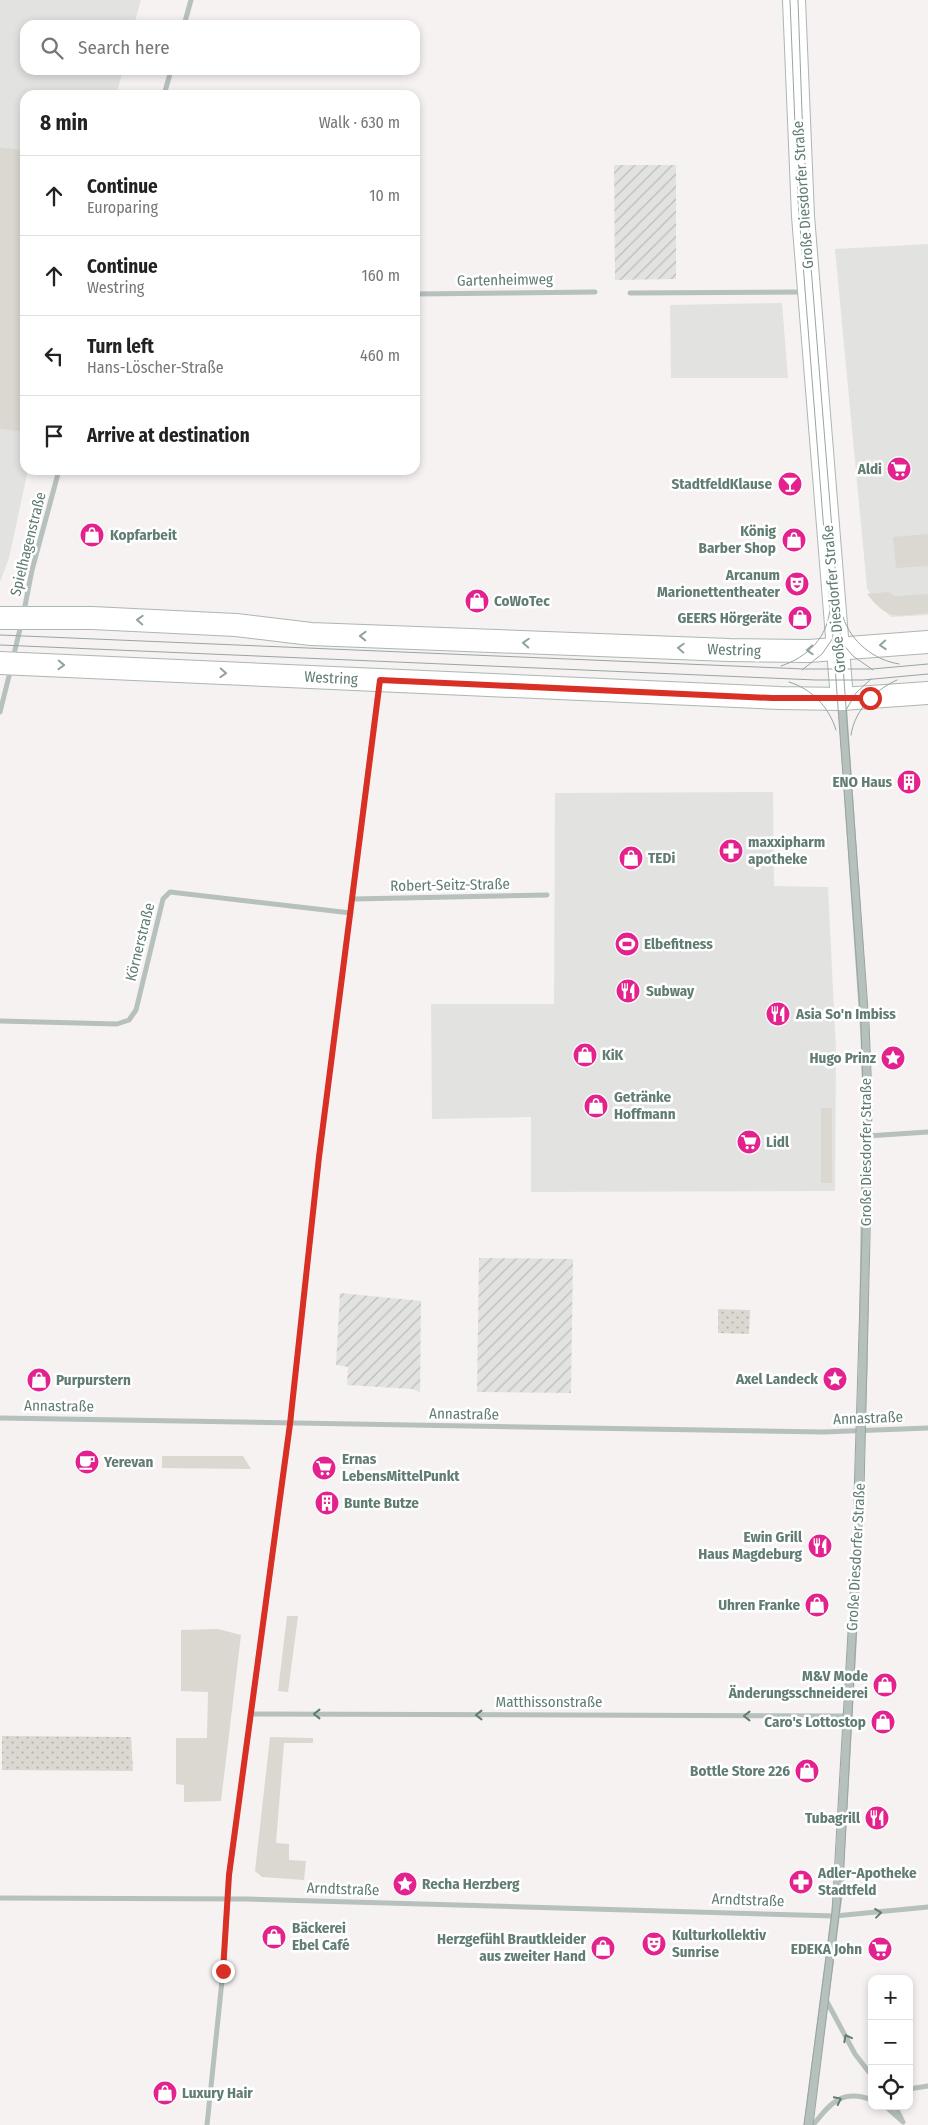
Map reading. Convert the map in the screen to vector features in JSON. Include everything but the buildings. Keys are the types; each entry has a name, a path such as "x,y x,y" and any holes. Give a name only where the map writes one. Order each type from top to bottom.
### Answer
{"main road":[{"name":"Große Diesdorfer Straße","path":"794,0 797,113 809,292 842,699"},
{"name":"Westring","path":"0,618 24,616 189,622 312,634 782,652 928,642"},
{"name":"Westring","path":"6,663 842,699 928,693"}],"street":[{"path":"185,20 191,0"},
{"path":"165,90 170,75"},
{"name":"Gartenheimweg","path":"420,294 595,292"},
{"path":"630,293 809,292"},
{"name":"Spielhagenstraße","path":"0,712 6,663 24,616 32,570 58,475"},
{"path":"207,2125 223,1971 227,1898 290,1424 319,1157 380,680"},
{"name":"Große Diesdorfer Straße","path":"808,2125 826,1998 835,1916 848,1716 861,1432 867,1136 865,1036 842,699"},
{"name":"Körnerstraße","path":"0,1021 117,1024 129,1020 136,1012 163,899 170,892 351,913"},
{"name":"Robert-Seitz-Straße","path":"353,899 547,895"},
{"path":"867,1136 928,1132"},
{"name":"Annastraße","path":"0,1418 861,1432 928,1428"},
{"name":"Matthissonstraße","path":"250,1714 848,1716"},
{"name":"Arndtstraße","path":"0,1898 227,1898 835,1916 928,1907"},
{"path":"826,1998 855,2054 868,2071"},
{"path":"913,2088 928,2086"},
{"path":"814,2125 833,2101 849,2096 868,2099"},
{"path":"889,2110 904,2124"},
{"path":"897,2110 904,2124"}],"shaded area":[{"path":"0,0 141,0 135,20 20,20 20,75 122,75 117,90 20,90 20,149 0,147"},
{"path":"0,147 20,149 20,431 0,429"},
{"path":"614,165 676,165 676,279 615,280"},
{"path":"928,244 928,615 891,617 875,602 867,588 835,249"},
{"path":"782,303 788,378 671,378 670,305"},
{"path":"0,428 20,431 20,475 27,475 9,558 0,582"},
{"path":"928,534 928,566 896,568 893,537"},
{"path":"888,592 895,596 928,594 928,613 894,615 887,613 874,603 867,594"},
{"path":"773,792 774,886 828,887 836,1050 835,1191 531,1192 531,1117 432,1119 431,1004 554,1004 555,793"},
{"path":"821,1108 832,1108 832,1183 821,1183"},
{"path":"479,1258 573,1259 571,1393 477,1392"},
{"path":"340,1293 421,1301 420,1392 412,1389 347,1385 348,1367 336,1365"},
{"path":"718,1309 750,1310 749,1334 718,1333"},
{"path":"162,1456 243,1456 251,1469 162,1468"},
{"path":"287,1616 298,1616 288,1692 278,1691"},
{"path":"218,1629 241,1635 221,1801 184,1802 184,1785 176,1784 176,1738 207,1738 208,1692 181,1691 181,1630"},
{"path":"2,1736 131,1737 133,1771 2,1770"},
{"path":"270,1737 313,1738 313,1743 284,1743 276,1843 289,1844 289,1860 306,1861 304,1880 262,1877 255,1871"}],"tram line":[{"path":"781,666 800,657 821,637 830,608 798,200 790,0"},
{"path":"798,0 802,113 811,267 838,604"},
{"path":"804,2125 832,1912 852,1562 862,1235 863,1096 861,1024 830,597"},
{"path":"813,2125 843,1882 864,1489 870,1236 872,1098 869,1024 838,597"},
{"path":"843,617 858,642 872,654 899,664"},
{"path":"0,635 804,669 872,669 928,664"},
{"path":"802,670 822,654 833,638"},
{"path":"841,642 853,656 873,670"},
{"path":"0,645 816,680 863,680 928,674"},
{"path":"846,710 856,693 871,679"},
{"path":"851,735 857,717 867,702 881,689 897,680"},
{"path":"789,682 805,689 819,700 829,714 836,730"}],"place":[{"name":"Aldi","path":"899,469"},
{"name":"StadtfeldKlause","path":"790,484"},
{"name":"Kopfarbeit","path":"92,535"},
{"name":"König Barber Shop","path":"794,540"},
{"name":"Arcanum Marionettentheater","path":"797,584"},
{"name":"CoWoTec","path":"477,601"},
{"name":"GEERS Hörgeräte","path":"800,618"},
{"name":"ENO Haus","path":"909,782"},
{"name":"maxxipharm apotheke","path":"731,851"},
{"name":"TEDi","path":"631,858"},
{"name":"Elbefitness","path":"627,944"},
{"name":"Subway","path":"628,991"},
{"name":"Asia So'n Imbiss","path":"778,1014"},
{"name":"KiK","path":"585,1055"},
{"name":"Hugo Prinz","path":"893,1058"},
{"name":"Getränke Hoffmann","path":"596,1106"},
{"name":"Lidl","path":"749,1142"},
{"name":"Axel Landeck","path":"835,1379"},
{"name":"Purpurstern","path":"39,1380"},
{"name":"Yerevan","path":"87,1462"},
{"name":"Ernas LebensMittelPunkt","path":"324,1468"},
{"name":"Bunte Butze","path":"327,1503"},
{"name":"Ewin Grill Haus Magdeburg","path":"820,1546"},
{"name":"Uhren Franke","path":"817,1605"},
{"name":"M&V Mode Änderungsschneiderei","path":"885,1685"},
{"name":"Caro's Lottostop","path":"883,1722"},
{"name":"Bottle Store 226","path":"807,1771"},
{"name":"Tubagrill","path":"877,1818"},
{"name":"Adler-Apotheke Stadtfeld","path":"801,1882"},
{"name":"Recha Herzberg","path":"405,1884"},
{"name":"Bäckerei Ebel Café","path":"274,1937"},
{"name":"Kulturkollektiv Sunrise","path":"654,1944"},
{"name":"Herzgefühl Brautkleider aus zweiter Hand","path":"603,1948"},
{"name":"EDEKA John","path":"880,1949"},
{"name":"Luxury Hair","path":"165,2093"}],"route":[{"path":"223,1971 229,1875 263,1611 290,1424 319,1157 380,680 772,698 870,698"}]}
